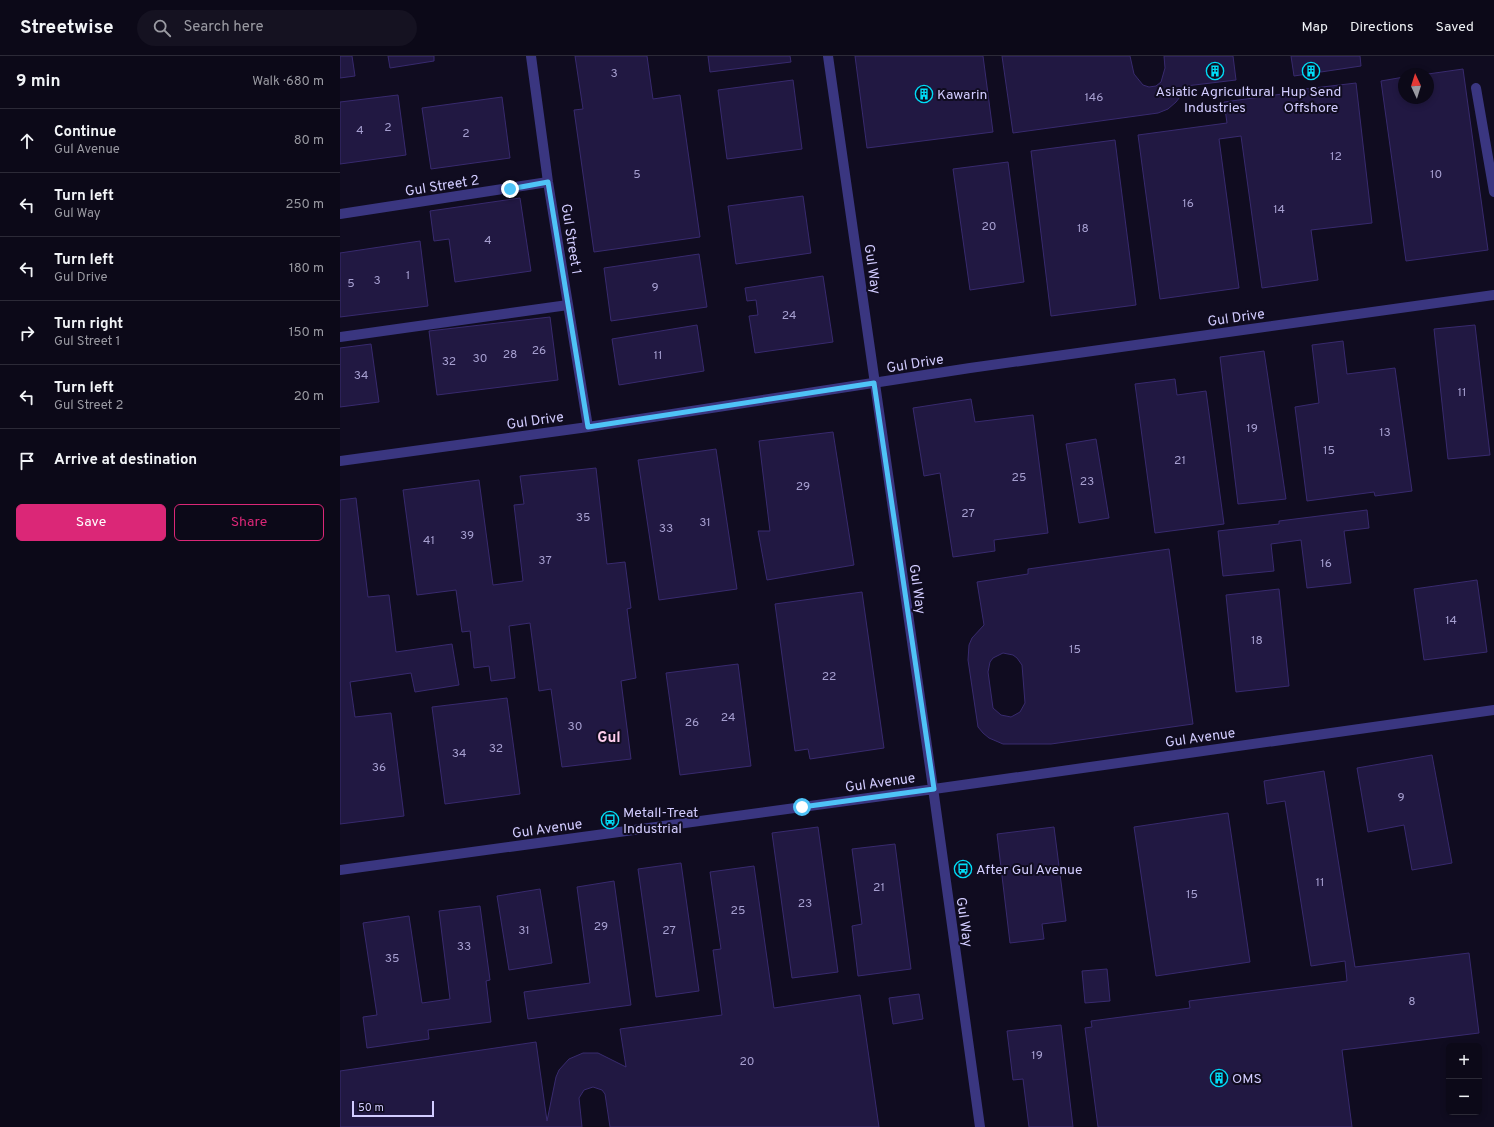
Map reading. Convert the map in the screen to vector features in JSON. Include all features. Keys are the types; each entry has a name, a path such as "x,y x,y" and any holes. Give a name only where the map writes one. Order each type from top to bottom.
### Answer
{"street":[{"name":"Gul Street 1","path":"531,56 548,182 588,427"},
{"name":"Gul Way","path":"828,56 874,383 934,789 980,1127"},
{"path":"1476,88 1494,192"},
{"name":"Gul Street 2","path":"340,214 548,182"},
{"name":"Gul Drive","path":"340,460 588,427 1004,364 1494,295"},
{"path":"340,337 568,304"},
{"name":"Gul Avenue","path":"340,870 934,789 1494,710"}],"building":[{"path":"340,56 352,56 355,76 340,78"},
{"path":"388,56 434,56 434,61 390,68"},
{"path":"575,56 647,56 653,99 680,95 700,237 594,252 574,110 583,109"},
{"path":"708,56 790,56 791,62 710,72"},
{"name":"Kawarin","path":"855,56 983,56 993,132 867,148"},
{"path":"1002,56 1130,56 1134,74 1143,85 1149,87 1156,86 1161,82 1165,68 1164,56 1233,56 1236,80 1186,86 1176,102 1168,109 1158,113 1013,133"},
{"name":"Hup Send Offshore","path":"1291,56 1360,56 1361,66 1294,76"},
{"path":"1463,69 1488,250 1406,261 1381,81 1398,78 1398,104 1434,104 1434,73"},
{"path":"793,80 802,149 727,159 718,90"},
{"path":"1356,83 1372,223 1311,230 1318,280 1262,288 1241,136 1219,139 1239,288 1160,299 1138,135 1227,123 1224,102 1297,92 1297,90"},
{"path":"398,95 406,155 340,164 340,102"},
{"path":"502,97 510,158 431,169 422,108"},
{"path":"1115,140 1136,305 1051,316 1031,151"},
{"path":"1008,162 1024,282 970,290 953,169"},
{"path":"803,196 811,253 736,264 728,206"},
{"path":"520,198 531,271 455,282 449,239 434,241 430,211"},
{"path":"420,241 428,306 340,317 340,253"},
{"path":"699,254 707,307 611,321 604,268"},
{"path":"823,276 833,342 755,353 749,316 758,315 756,300 747,301 745,288"},
{"path":"550,317 558,380 437,395 429,331"},
{"path":"697,325 704,371 619,385 612,339"},
{"path":"1475,325 1490,455 1448,459 1434,329"},
{"path":"1343,341 1347,374 1395,368 1412,491 1375,496 1374,492 1307,501 1295,407 1319,403 1312,345"},
{"path":"371,344 379,402 340,407 340,348"},
{"path":"1264,351 1286,499 1238,504 1220,357"},
{"path":"1175,379 1177,395 1206,391 1224,524 1155,533 1135,384"},
{"path":"971,399 975,422 1033,415 1048,533 994,540 995,551 953,557 940,473 924,476 913,408"},
{"path":"833,432 854,565 767,580 758,531 770,531 759,441"},
{"path":"1096,439 1109,518 1079,523 1066,444"},
{"path":"716,449 737,589 659,600 638,460"},
{"path":"596,468 607,564 625,562 631,608 627,609 636,678 621,681 631,759 562,767 551,689 539,691 530,623 509,626 515,678 491,681 489,666 474,668 470,631 462,632 456,590 417,595 403,490 479,480 493,585 523,581 514,505 524,504 520,476"},
{"path":"356,498 368,597 389,595 396,652 452,644 459,685 415,692 411,673 350,682 355,717 391,713 404,816 340,824 340,500"},
{"path":"1367,510 1369,528 1344,531 1351,583 1307,588 1301,540 1271,544 1274,571 1223,576 1218,531 1279,524 1279,521"},
{"path":"1169,549 1193,724 1051,744 1003,744 989,738 983,733 978,727 968,660 969,645 972,638 984,625 977,582 1028,574 1028,569","holes":["1003,653 1013,655 1022,665 1025,703 1020,712 1011,717 1001,715 993,708 988,672 990,662 993,658"]},
{"path":"1477,580 1487,652 1424,660 1414,589"},
{"path":"1279,589 1289,686 1236,692 1226,595"},
{"path":"862,592 884,748 810,759 808,749 795,751 775,604"},
{"path":"738,664 751,766 680,775 666,673"},
{"path":"507,698 520,794 445,804 432,707"},
{"path":"1432,755 1452,863 1412,870 1404,825 1368,832 1357,768"},
{"name":"OMS","path":"1324,771 1355,967 1469,953 1479,1033 1342,1050 1352,1127 1098,1127 1085,1028 1092,1027 1091,1021 1190,1008 1189,1001 1347,981 1345,961 1311,966 1285,801 1267,804 1264,781"},
{"path":"1228,813 1250,962 1156,976 1134,827"},
{"path":"818,827 838,972 792,978 772,833"},
{"path":"1054,827 1066,921 1042,924 1044,939 1010,943 997,834"},
{"path":"895,844 911,969 858,976 852,926 862,924 852,849"},
{"path":"681,863 699,991 656,997 638,869"},
{"path":"754,866 774,1008 860,995 879,1127 610,1127 605,1094 602,1090 593,1087 584,1090 579,1098 582,1127 340,1127 340,1071 536,1042 547,1121 556,1077 559,1070 569,1059 583,1053 598,1053 626,1067 620,1029 722,1015 713,950 721,949 710,872"},
{"path":"614,881 631,1005 528,1019 524,992 590,983 577,887"},
{"path":"540,889 552,963 509,970 497,896"},
{"path":"480,906 490,980 486,981 491,1022 428,1030 429,1039 367,1048 363,1017 377,1015 363,923 409,916 422,1003 450,999 439,911"},
{"path":"1107,969 1110,1001 1085,1003 1082,971"},
{"path":"919,994 923,1019 893,1024 889,998"},
{"path":"1061,1025 1073,1127 1029,1127 1023,1079 1013,1080 1007,1031"}],"place":[{"name":"Asiatic Agricultural Industries","path":"1215,71"},
{"name":"Hup Send Offshore","path":"1311,71"},
{"name":"Kawarin","path":"924,94"},
{"name":"Metall-Treat Industrial","path":"610,820"},
{"name":"After Gul Avenue","path":"963,869"},
{"name":"OMS","path":"1219,1078"}],"district":[{"name":"Gul","path":"609,737"}],"route":[{"path":"510,189 548,182 588,427 874,383 934,789 802,807"}]}
